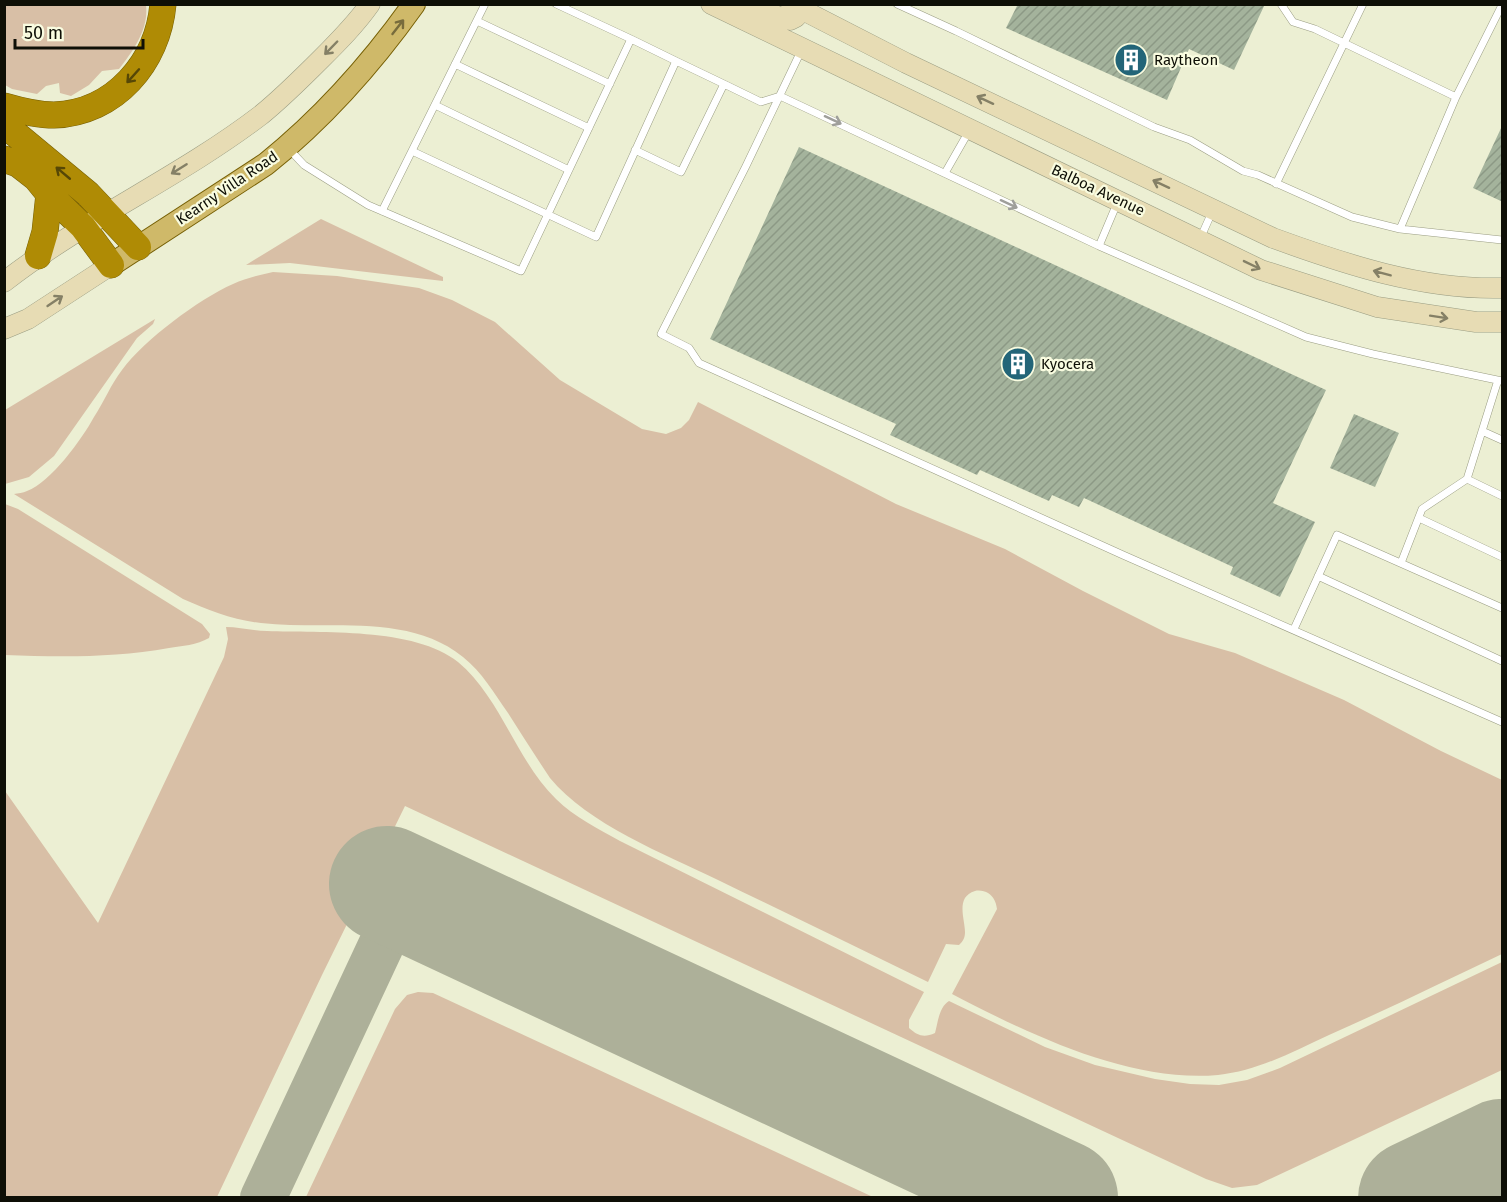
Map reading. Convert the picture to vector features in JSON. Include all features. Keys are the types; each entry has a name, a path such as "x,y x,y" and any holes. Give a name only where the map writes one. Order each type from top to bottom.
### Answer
{"highway":[{"path":"4,106 25,112 57,115 90,108 112,96 132,80 150,52 158,33 163,4"},
{"path":"4,122 88,195 138,247"},
{"path":"4,159 18,164 36,178 83,227 111,265"},
{"path":"38,256 45,232 49,194"}],"main road":[{"path":"4,282 38,256 212,149 261,115 325,55 370,4"},
{"name":"Kearny Villa Road","path":"4,329 28,319 266,164 287,147 359,73 414,4"},
{"name":"Balboa Avenue","path":"711,4 1262,270 1377,307 1476,322 1503,322"},
{"path":"739,4 790,20 796,17 799,6 1273,238 1389,275 1441,284 1503,288"}],"lane":[{"path":"382,211 485,4"},
{"path":"556,4 761,102 780,96 1099,246 1306,337 1373,354 1500,380 1467,479 1422,509 1401,563"},
{"path":"897,4 1154,127 1190,140 1243,171 1352,217 1400,229 1503,240"},
{"path":"1281,4 1293,22 1315,29 1456,97"},
{"path":"1276,184 1363,4"},
{"path":"1400,229 1456,97 1503,5"},
{"path":"477,21 610,84"},
{"path":"287,147 304,165 368,205 521,271 631,39"},
{"path":"802,49 661,334 689,348 699,363 1123,555 1503,722"},
{"path":"412,151 596,237 676,60"},
{"path":"456,64 589,128"},
{"path":"635,150 681,172 724,84"},
{"path":"435,105 569,170"},
{"path":"945,173 970,130"},
{"path":"1099,246 1119,200"},
{"path":"1200,239 1214,209"},
{"path":"1482,430 1503,440"},
{"path":"1467,479 1503,496"},
{"path":"1419,518 1503,557"},
{"path":"1294,629 1337,535 1503,608"},
{"path":"1318,576 1503,661"}],"shaded area":[{"path":"5,4 146,5 146,14 139,39 119,69 102,71 89,85 71,96 60,93 59,83 46,86 37,94 12,89 5,85"},
{"path":"321,219 443,277 443,281 290,263 246,265"},
{"path":"273,272 337,276 419,288 452,300 495,322 560,380 642,429 666,434 681,428 689,420 698,402 896,504 1005,549 1169,634 1235,653 1344,700 1502,780 1502,954 1289,1054 1233,1073 1184,1075 1150,1071 1115,1063 1047,1039 952,994 997,909 993,898 987,892 975,891 965,898 962,909 964,939 959,945 946,944 928,982 651,848 585,810 550,778 476,669 463,657 441,643 417,634 392,629 366,626 261,623 221,614 183,599 14,494 25,492 36,486 56,469 82,437 122,370 144,346 173,321 233,284"},
{"path":"155,319 153,324 137,338 54,456 29,477 5,484 5,410"},
{"path":"5,504 18,509 202,624 210,634 209,638 189,645 128,654 5,655"},
{"path":"226,627 262,631 339,632 393,637 440,651 458,662 486,693 530,766 542,783 563,805 620,841 924,992 909,1020 909,1028 918,1034 924,1036 935,1033 941,1011 949,1001 1045,1047 1095,1065 1155,1079 1219,1085 1247,1080 1280,1068 1502,962 1502,1070 1257,1185 1232,1188 1206,1179 405,806 217,1197 5,1197 5,791 98,923 224,657 228,639"},
{"path":"418,992 433,993 873,1197 306,1197 395,1009 407,995"}],"building":[{"name":"Raytheon","path":"1018,4 1265,4 1234,70 1189,49 1167,100 1006,28"},
{"path":"1503,124 1503,202 1473,188"},
{"name":"Kyocera","path":"799,147 1326,390 1273,503 1315,522 1280,597 1230,574 1233,567 1084,498 1079,507 1052,495 1049,501 980,470 977,475 890,435 896,424 710,339"},
{"path":"1354,414 1399,433 1375,487 1330,468"}],"taxiway":[{"path":"263,1198 406,892"}],"runway":[{"path":"387,884 1060,1198"},
{"path":"1416,1198 1502,1157"}],"place":[{"name":"Raytheon","path":"1131,60"},
{"name":"Kyocera","path":"1018,364"}]}
